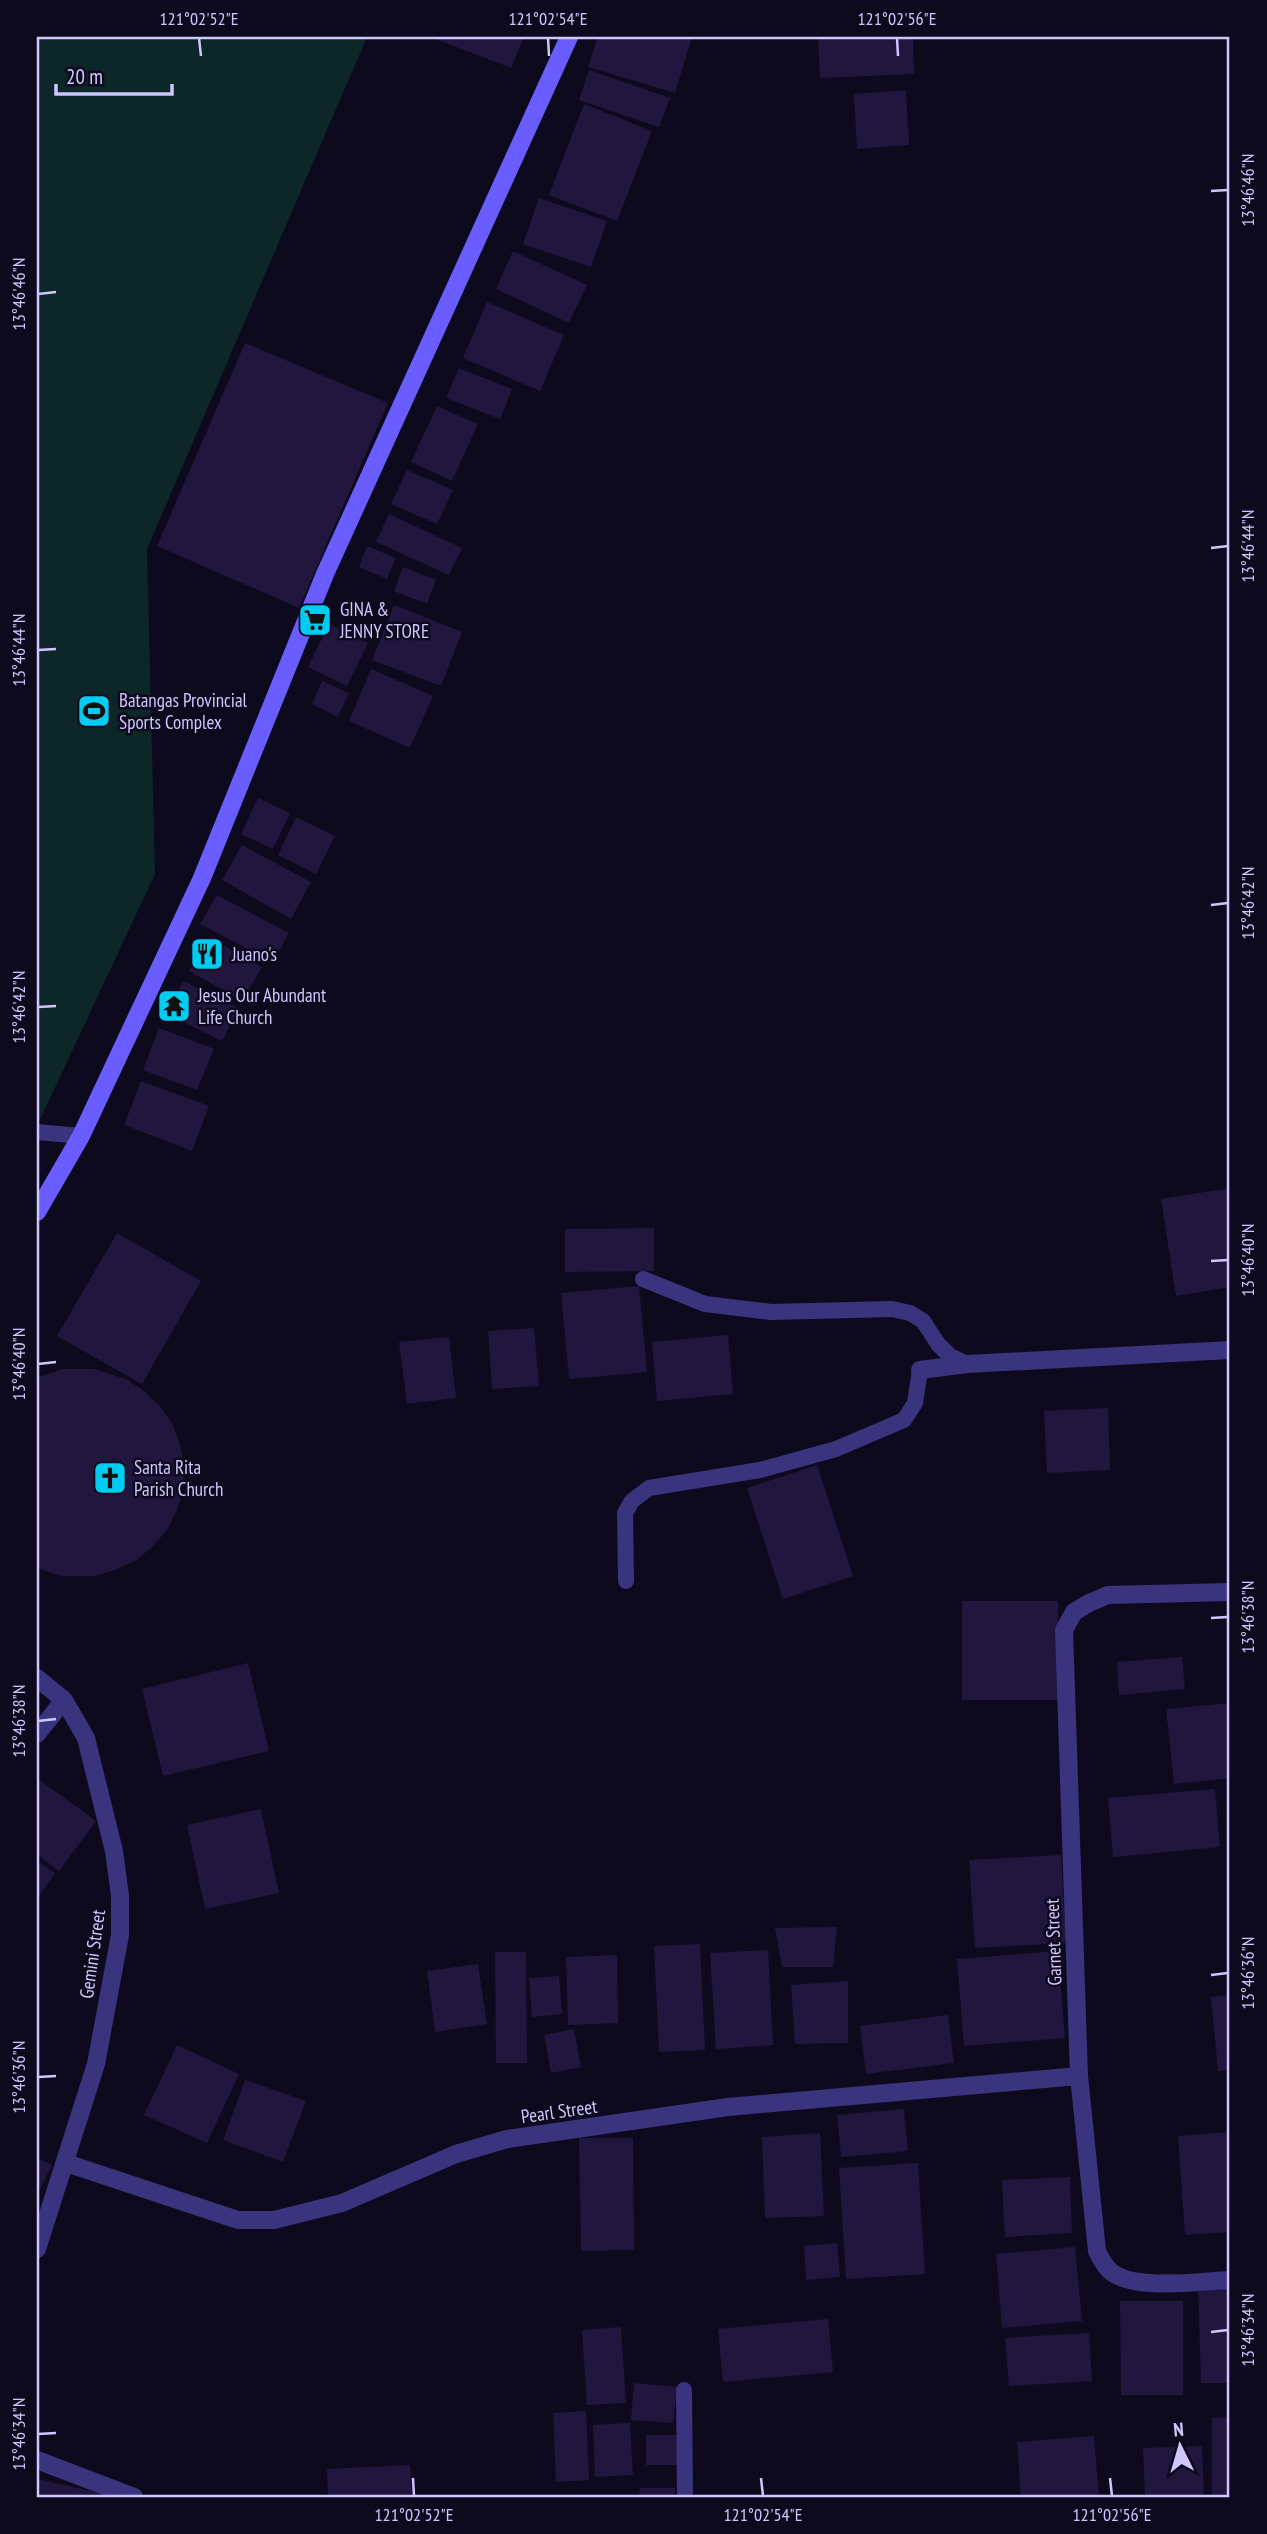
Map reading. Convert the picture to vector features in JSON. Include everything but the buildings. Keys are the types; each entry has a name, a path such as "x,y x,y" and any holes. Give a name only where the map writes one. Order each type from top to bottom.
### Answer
{"street":[{"path":"37,1212 81,1136 202,878 325,574 569,37"},
{"path":"920,1370 967,1364 1230,1350"},
{"name":"Garnet Street","path":"1230,1592 1108,1595 1074,1612 1064,1630 1079,2076 1097,2251 1108,2269 1122,2278 1154,2283 1230,2280"},
{"name":"Gemini Street","path":"37,1678 64,1700 86,1738 114,1851 120,1896 120,1935 96,2064 37,2249"},
{"path":"37,1734 64,1700"},
{"name":"Pearl Street","path":"66,2163 238,2220 274,2220 342,2203 456,2154 508,2139 728,2107 1079,2076"},
{"path":"37,2460 134,2497"}],"lane":[{"path":"37,1132 81,1136"},
{"path":"643,1279 705,1304 771,1312 892,1309 910,1312 923,1321 938,1344 950,1356 967,1364"},
{"path":"626,1581 625,1513 632,1501 649,1488 760,1470 848,1444 904,1420 915,1403 920,1370"},
{"path":"684,2390 685,2497"}],"green space":[{"name":"Batangas Provincial Sports Complex","path":"37,37 367,37 147,549 155,874 37,1126"}],"place":[{"name":"GINA & JENNY STORE","path":"315,620"},
{"name":"Batangas Provincial Sports Complex","path":"94,711"},
{"name":"Juano's","path":"207,954"},
{"name":"Jesus Our Abundant Life Church","path":"174,1006"},
{"name":"Santa Rita Parish Church","path":"110,1478"}]}
